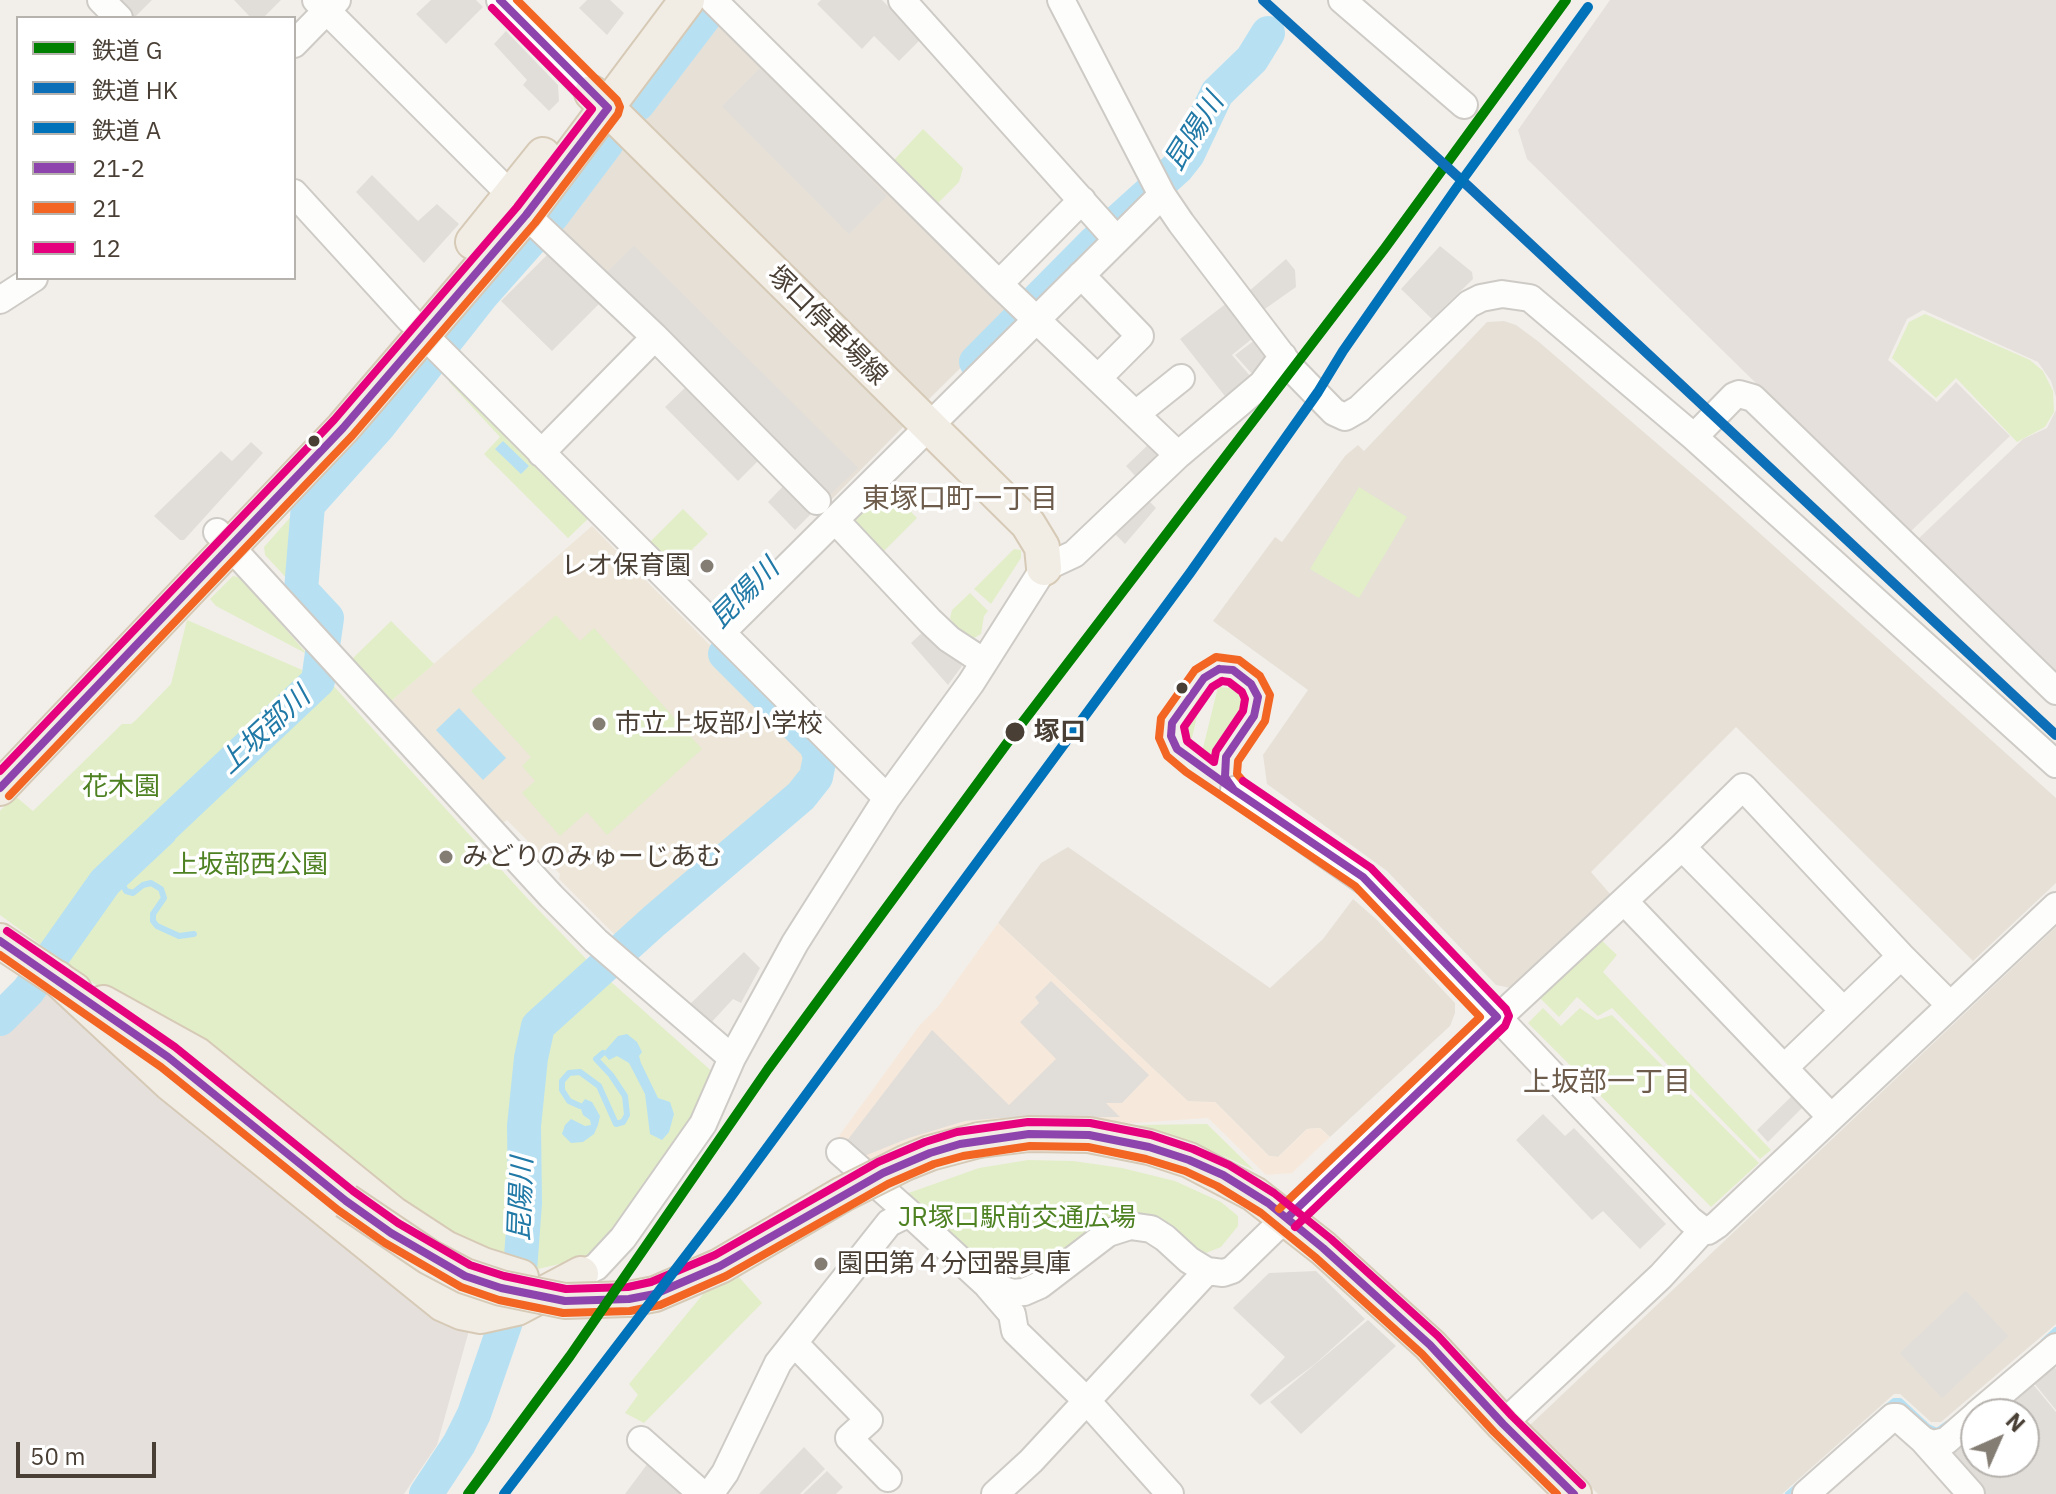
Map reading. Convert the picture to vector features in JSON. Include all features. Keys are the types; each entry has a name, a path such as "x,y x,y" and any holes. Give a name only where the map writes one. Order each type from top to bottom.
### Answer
{"main road":[{"path":"0,757 343,428 428,339 530,217 663,0"},
{"path":"600,100 687,0"},
{"name":"塚口停車場線","path":"600,100 1028,524 1042,547 1044,568"},
{"path":"0,788 224,539"},
{"path":"0,941 168,1057 346,1201 429,1257 465,1276 501,1288 565,1301 629,1299 655,1294 701,1275 843,1194 905,1163 945,1148 979,1140 1029,1134 1089,1135 1149,1147 1206,1167 1261,1198 1287,1218 1430,1345 1503,1424 1574,1494"},
{"path":"46,971 197,1055 393,1214 445,1248 483,1265 521,1293"},
{"path":"46,971 171,1084 443,1304 481,1316 554,1278 581,1274"}],"street":[{"path":"101,0 117,16"},
{"path":"500,0 600,100"},
{"path":"713,0 999,284 1178,455"},
{"path":"902,0 1111,233"},
{"path":"1061,0 1159,188 1203,254 1283,356 1328,407 1345,417 1359,409 1469,304 1481,298 1512,294 1530,298 1694,437 2056,764"},
{"path":"1342,0 1464,105"},
{"path":"296,42 327,4 530,217 655,337 826,510 930,621 949,639 984,662"},
{"path":"716,626 826,510 923,421 1031,313 1081,275 1111,233 1159,188"},
{"path":"296,195 428,339 887,798"},
{"path":"999,284 1082,200"},
{"path":"1081,275 1140,336 1098,378"},
{"path":"0,300 31,280"},
{"path":"541,453 655,337"},
{"path":"581,1274 596,1267 616,1247 703,1124 732,1058 795,943 887,798 984,662 1044,568 1074,554 1178,455 1262,384 1283,356"},
{"path":"1136,414 1181,378"},
{"path":"1694,437 1734,396 1739,394 1753,398 2056,691"},
{"path":"224,539 551,896 615,957 732,1058"},
{"path":"985,1283 1001,1291 1024,1292 1040,1285 1108,1233 1130,1226 1158,1233 1207,1271 1223,1273 1232,1270 1743,787 1950,1005"},
{"path":"1234,790 1369,883 1690,1220 1708,1231 2056,906"},
{"path":"1682,847 1843,1010"},
{"path":"1624,901 1830,1116"},
{"path":"1785,1067 1901,956"},
{"path":"840,1152 985,1283 1012,1314 1015,1331 1086,1400 1170,1494"},
{"path":"710,1494 725,1473 769,1378 889,1223 909,1213"},
{"path":"1503,1424 1661,1276 1703,1230"},
{"path":"995,1494 1031,1461 1207,1271"},
{"path":"794,1343 869,1420 849,1438 888,1478"},
{"path":"1996,1398 2056,1347"},
{"path":"1806,1494 1893,1417 1897,1417 1923,1440 1971,1494"},
{"path":"1923,1440 1933,1444 1946,1441 1960,1429"},
{"path":"641,1440 702,1494"}],"shaded area":[{"path":"112,0 152,0 136,16 128,16"},
{"path":"234,0 281,0 265,16 249,16"},
{"path":"431,0 476,0 483,7 446,44 416,14"},
{"path":"587,0 610,0 624,13 607,35 579,8"},
{"path":"821,0 882,0 921,39 899,61 874,36 862,49 817,4"},
{"path":"1610,0 2056,0 2056,397 2051,381 2038,362 1923,310 1907,319 1888,360 1937,402 1956,382 2010,436 1909,533 1527,159 1518,130"},
{"path":"715,20 1012,317 928,400 638,116"},
{"path":"506,31 558,85 559,101 549,111 523,85 527,80 494,44"},
{"path":"760,68 887,196 849,234 722,106"},
{"path":"617,143 904,426 831,500 555,222"},
{"path":"372,175 418,221 437,204 459,224 424,263 356,192"},
{"path":"634,246 858,468 829,495 607,272"},
{"path":"1440,246 1472,272 1473,279 1432,319 1401,289"},
{"path":"552,250 603,300 552,351 501,301"},
{"path":"1286,259 1295,270 1296,287 1262,311 1248,292"},
{"path":"1232,299 1259,333 1232,355 1252,378 1228,400 1180,339"},
{"path":"1504,321 1516,325 1539,342 1718,496 2056,798 2056,883 1973,961 1736,727 1591,872 1611,895 1516,989 1496,985 1387,871 1267,784 1263,755 1308,690 1213,621 1275,537 1282,542 1345,456 1358,445 1364,451 1487,322"},
{"path":"1260,336 1270,348 1253,375 1235,355"},
{"path":"690,383 762,457 738,481 665,407"},
{"path":"2056,410 2056,672 1917,540 2023,439 2047,428"},
{"path":"1153,440 1166,454 1139,480 1126,466"},
{"path":"251,442 263,453 184,540 180,540 154,516 221,451 232,461"},
{"path":"789,480 817,508 795,530 768,502"},
{"path":"1144,496 1156,508 1125,544 1110,529"},
{"name":"市立上坂部小学校","path":"592,526 810,746 809,780 621,941 559,879 560,874 507,820 499,826 390,702"},
{"path":"927,628 962,666 948,685 911,643"},
{"path":"1068,847 1270,988 1323,939 1353,899 1376,919 1455,1003 1450,1026 1330,1137 1320,1128 1307,1129 1278,1157 1269,1156 1215,1102 1188,1102 998,923 1041,863"},
{"path":"998,923 1188,1101 1215,1102 1269,1156 1278,1157 1307,1129 1320,1128 1330,1137 1292,1173 1266,1175 1208,1118 1134,1123 1003,1125 864,1166 836,1140"},
{"path":"2056,927 2056,1324 1969,1398 1960,1398 1960,1406 1941,1422 1931,1422 1900,1394 1894,1394 1782,1494 1598,1494 1529,1426"},
{"path":"744,952 760,968 741,1003 733,999 709,1025 688,1006"},
{"path":"1051,981 1149,1075 1122,1103 1106,1103 1120,1117 965,1121 909,1138 862,1157 846,1142 932,1030 1009,1105 1056,1059 1020,1022 1039,1003 1035,997"},
{"path":"37,983 470,1327 437,1445 404,1494 0,1494 0,1031"},
{"path":"1794,1094 1805,1105 1768,1142 1757,1130"},
{"path":"1543,1114 1565,1136 1574,1128 1666,1224 1640,1249 1603,1211 1592,1220 1516,1140"},
{"path":"1316,1271 1365,1319 1315,1364 1260,1405 1250,1395 1285,1357 1233,1308 1269,1273"},
{"path":"1966,1291 2008,1336 1942,1398 1900,1353"},
{"path":"1368,1320 1396,1346 1301,1434 1270,1402"},
{"path":"2049,1360 2056,1369 2056,1410 2029,1377"},
{"path":"2027,1377 2056,1412 2056,1494 1977,1494 1962,1478 2040,1478 2040,1398 2002,1398"},
{"path":"1960,1433 1960,1476 1938,1452"},
{"path":"804,1447 825,1469 800,1494 759,1494"},
{"path":"651,1459 691,1494 625,1494"},
{"path":"827,1471 843,1487 836,1494 803,1494"}],"green space":[{"path":"923,129 963,168 959,182 938,203 894,160"},
{"path":"1925,314 2030,360 2043,371 2053,391 2054,412 2045,427 2017,442 1956,378 1936,398 1892,358 1909,322"},
{"path":"456,375 592,515 568,538 484,454 500,437 449,382"},
{"path":"882,482 917,518 878,557 848,515"},
{"path":"1359,487 1407,517 1359,598 1310,569"},
{"path":"683,509 708,534 670,571 646,546"},
{"path":"295,512 292,584 265,555 264,547"},
{"path":"1014,549 1021,550 1021,558 991,604 974,589"},
{"path":"233,576 242,578 307,654 216,606 210,599"},
{"path":"970,593 988,611 981,634 974,638 955,626 950,618 952,610"},
{"path":"556,615 580,641 594,628 702,749 607,835 587,812 560,836 522,793 535,781 522,766 531,757 471,691"},
{"name":"上坂部西公園","path":"187,620 330,682 592,965 715,1074 693,1120 608,1241 594,1256 538,1269 520,1268 445,1239 0,915 0,811 14,795 33,811 122,724 131,724 136,720 171,684"},
{"path":"391,621 434,664 390,702 350,661"},
{"path":"1218,687 1231,688 1236,692 1241,697 1243,710 1239,722 1216,754 1207,759 1202,752"},
{"path":"1203,691 1190,746 1183,733 1184,720"},
{"path":"1595,934 1617,955 1603,972 1771,1150 1760,1159 1612,1008 1598,1016 1577,997 1559,1017 1535,993"},
{"path":"1543,1008 1561,1026 1580,1008 1597,1020 1612,1015 1759,1163 1711,1207 1528,1023"},
{"path":"1207,1124 1254,1170 1208,1149 1135,1125"},
{"name":"JR塚口駅前交通広場","path":"1028,1160 1073,1161 1122,1168 1175,1181 1221,1202 1238,1216 1238,1226 1221,1247 1206,1253 1190,1246 1152,1217 1037,1273 1011,1279 990,1272 903,1195 979,1168"},
{"path":"738,1276 762,1303 644,1423 625,1413 638,1395 629,1384 709,1287"}],"water":[{"path":"503,441 529,466 521,474 495,449"},
{"path":"459,708 506,758 483,780 436,730"},
{"path":"627,1034 637,1042 642,1052 639,1056 641,1063 658,1098 670,1102 674,1114 669,1132 662,1140 650,1134 645,1094 629,1063 617,1056 609,1060 603,1053 618,1036"},
{"path":"585,1099 592,1102 600,1116 598,1125 594,1134 583,1142 571,1143 562,1134 571,1119 585,1126 591,1125 580,1106"}],"waterway":[{"name":"上坂部川","path":"638,104 706,15"},
{"name":"昆陽川","path":"976,362 1095,242 1177,168 1188,154 1217,93 1252,59 1268,33"},
{"name":"上坂部川","path":"0,1019 28,991 105,882 318,681 327,618 301,590 308,505 378,427 482,295 552,216 607,143"},
{"name":"昆陽川","path":"426,1494 459,1444 474,1414 519,1284 525,1203 524,1126 531,1058 538,1026 654,921 801,796 816,777 820,757 816,745 725,654"},
{"path":"161,829 172,839 123,885 126,891 133,893 151,883 161,889 164,898 153,914 153,921 179,936 194,934"},
{"path":"580,1106 569,1101 562,1090 562,1081 569,1073 580,1072 599,1086 616,1124 623,1122 627,1115 625,1096 596,1059 603,1053"},
{"path":"2044,1341 2056,1330"},
{"path":"1883,1410 1894,1401 1900,1401 1928,1427 1937,1431 1947,1424"},
{"path":"1788,1494 1800,1484"}],"rail line":[{"name":"HK","path":"1263,0 1468,186 2056,735"},
{"name":"G","path":"468,1494 570,1356 768,1069 1016,731 1385,248 1566,0"},
{"name":"A","path":"504,1494 730,1198 1190,573 1455,190 1588,7"}],"transit line":[{"name":"21-2","path":"0,788 343,428 526,215 608,108 500,0"},
{"name":"21","path":"9,796 352,436 535,223 618,114 620,107 617,100 517,0"},
{"name":"12","path":"0,771 334,420 517,207 592,109 492,8"},
{"name":"21","path":"1243,781 1237,774 1238,761 1265,721 1270,695 1260,676 1239,660 1216,657 1195,670 1161,718 1159,738 1167,756 1355,886 1480,1017 1279,1209"},
{"name":"21-2","path":"1219,669 1233,670 1251,684 1258,697 1254,716 1226,757 1225,777 1234,790 1177,749 1171,736 1172,723 1204,678 1219,669"},
{"name":"12","path":"1222,681 1229,682 1242,692 1245,699 1243,711 1216,751 1214,762 1187,741 1184,727 1212,687 1222,681"},
{"name":"12","path":"1243,781 1371,868 1506,1009 1509,1016 1505,1026 1295,1227"},
{"name":"21-2","path":"1234,790 1363,877 1497,1017 1287,1218"},
{"name":"12","path":"7,931 175,1047 353,1191 398,1223 470,1265 504,1276 566,1289 628,1287 651,1282 715,1255 878,1162 957,1132 1028,1122 1090,1123 1151,1135 1193,1149 1229,1165 1274,1193 1331,1239 1438,1336 1582,1485"},
{"name":"21-2","path":"0,941 168,1057 346,1201 391,1233 465,1276 501,1288 565,1301 629,1299 655,1294 720,1266 883,1173 960,1144 1029,1134 1089,1135 1149,1147 1189,1160 1223,1175 1268,1203 1323,1248 1430,1345 1503,1424 1574,1494"},
{"name":"21","path":"0,955 161,1067 338,1210 385,1243 461,1287 499,1300 563,1313 630,1311 660,1305 726,1276 888,1184 934,1164 963,1156 1030,1146 1088,1147 1185,1171 1261,1213 1315,1257 1422,1354 1557,1494"}],"place":[{"name":"レオ保育園","path":"707,566"},
{"name":"市立上坂部小学校","path":"599,724"},
{"name":"塚口","path":"1015,732"},
{"name":"みどりのみゅーじあむ","path":"446,857"},
{"name":"園田第４分団器具庫","path":"821,1264"}],"district":[{"name":"東塚口町一丁目","path":"960,500"},
{"name":"上坂部一丁目","path":"1607,1083"}],"park label":[{"name":"花木園","path":"121,787"}]}
